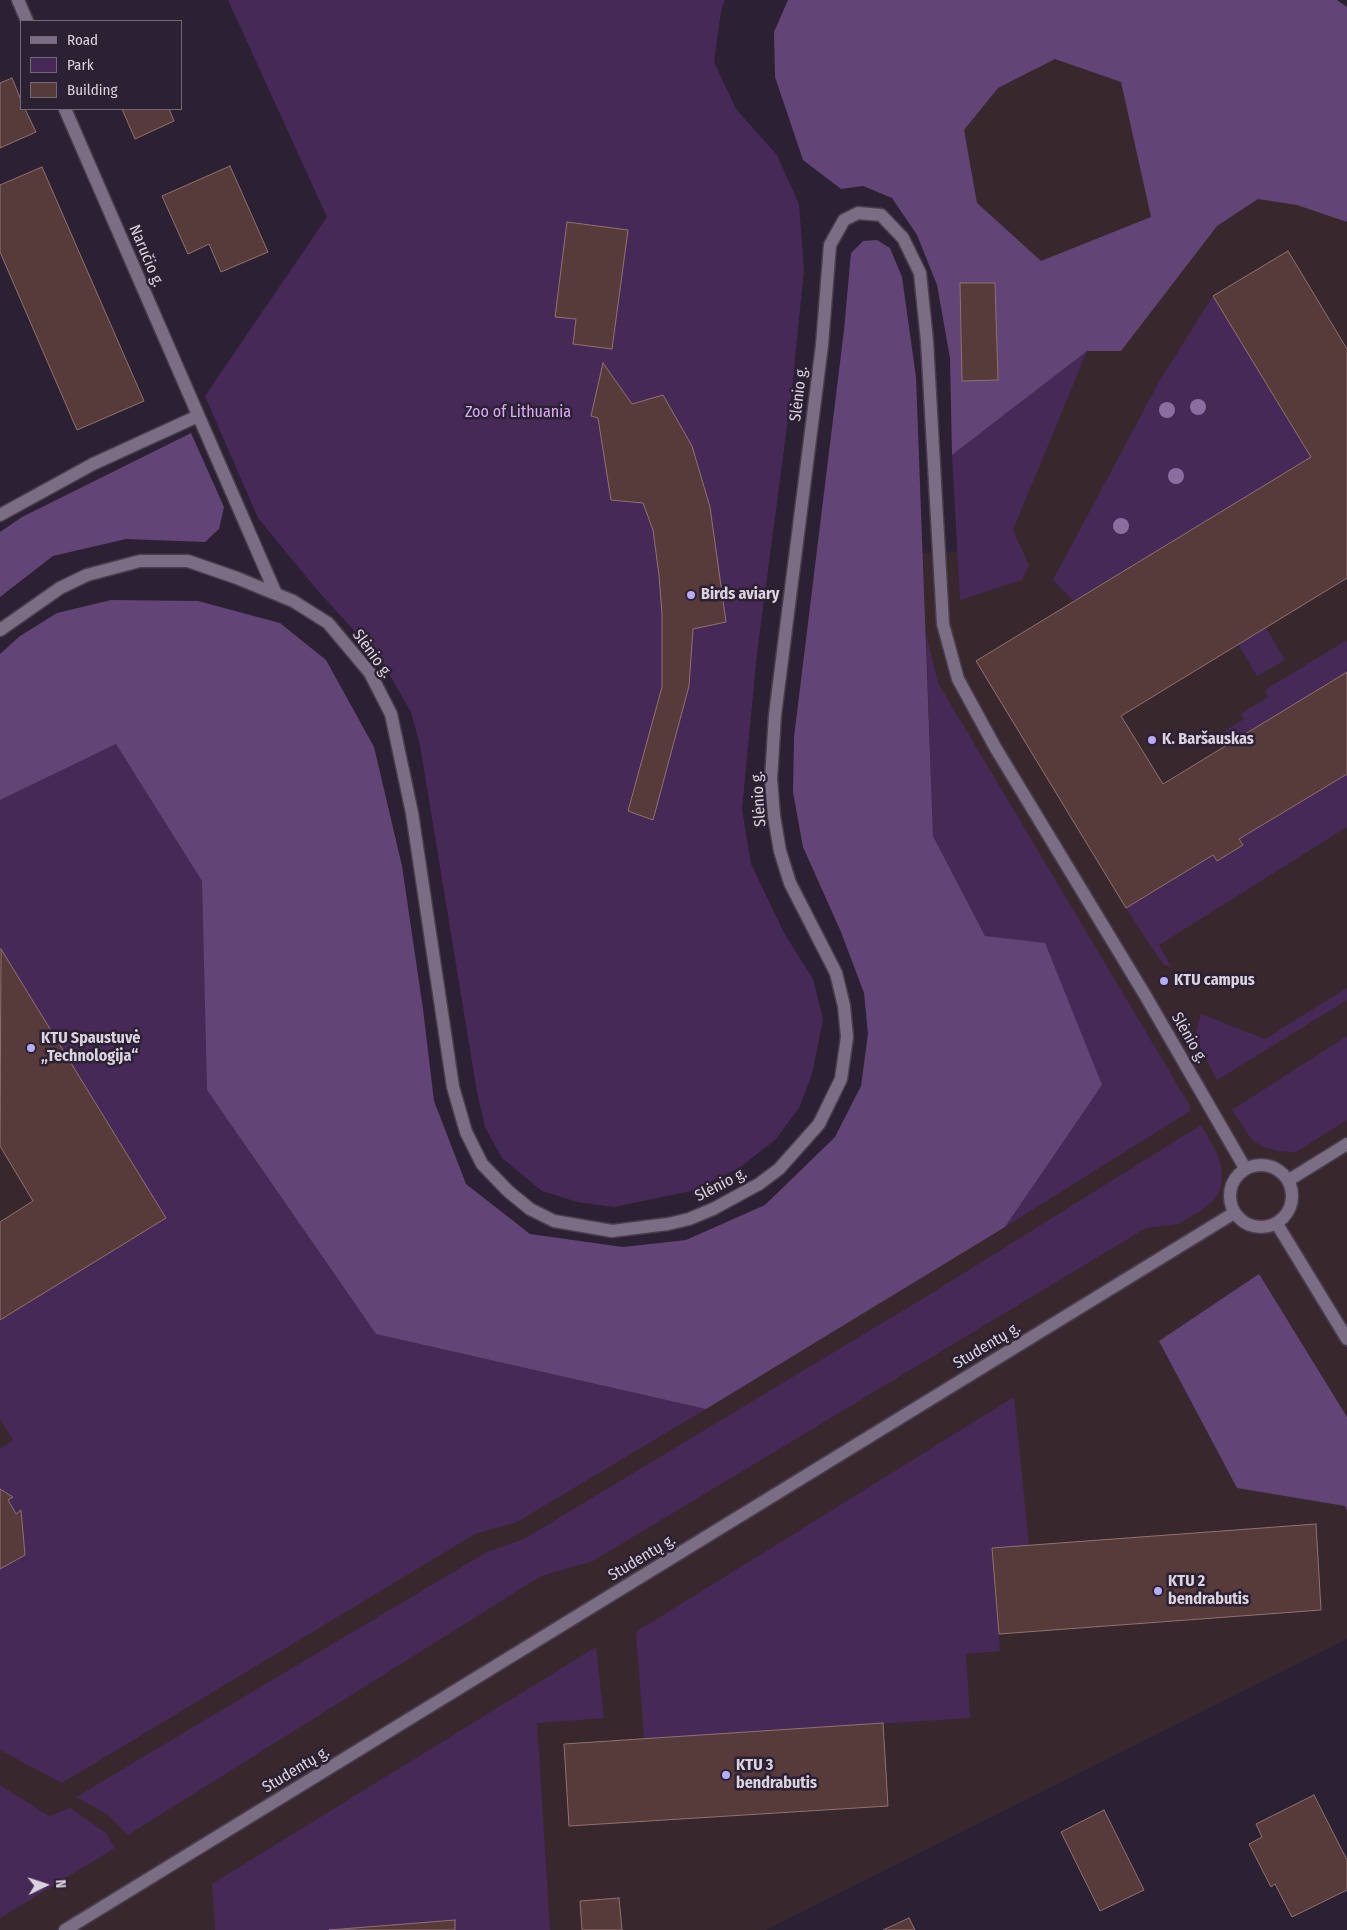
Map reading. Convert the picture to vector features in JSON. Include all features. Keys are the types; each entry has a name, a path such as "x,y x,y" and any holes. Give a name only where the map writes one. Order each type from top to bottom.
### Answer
{"street":[{"path":"18,0 27,20"},
{"name":"Naručio g.","path":"65,110 276,594"},
{"name":"Slėnio g.","path":"0,630 60,588 87,575 140,561 188,561 293,600 328,623 370,673 391,714 412,813 453,1087 466,1132 482,1164 515,1197 530,1209 554,1221 612,1231 643,1228 689,1219 735,1198 759,1184 779,1169 819,1124 841,1079 847,1037 844,1006 836,974 790,883 780,851 774,816 772,779 775,715 822,345 830,245 844,220 858,213 880,215 903,238 920,273 927,341 943,624 958,679 995,746 1150,1004 1245,1168"},
{"path":"0,515 92,464 198,416"},
{"path":"1289,1180 1347,1144"},
{"path":"1255,1165 1274,1167 1289,1180 1293,1192 1292,1204 1287,1216 1277,1224 1259,1228 1249,1226 1234,1213 1230,1201 1231,1188 1236,1177 1245,1168 1255,1165"},
{"name":"Studentų g.","path":"65,1930 1234,1213"},
{"path":"1277,1224 1347,1339"}],"shaded area":[{"path":"788,0 1337,0 1347,7 1347,222 1297,205 1258,199 1217,226 1121,351 1087,351 952,455 950,358 937,285 917,235 892,198 863,186 841,189 803,160 775,77 774,32","holes":["1055,59 1121,82 1151,217 1041,261 977,203 964,130 998,88","995,283 998,380 962,381 960,284"]},
{"name":"KTU campus","path":"1007,25 1347,142 1347,1639 766,1930 0,1930 0,785 134,720 388,1314 979,1212 912,841 915,553 971,551 1038,347 919,145"},
{"path":"877,240 890,248 902,277 916,377 933,836 985,936 1045,943 1102,1085 1005,1227 706,1409 376,1334 207,1090 202,881 116,744 0,800 0,654 20,636 57,613 111,600 198,601 280,623 326,660 374,747 402,866 423,1009 434,1101 466,1184 530,1234 623,1247 686,1240 765,1205 835,1137 861,1086 868,1034 864,993 841,932 803,847 793,792 794,737 844,330 851,253 863,241"},
{"path":"191,433 224,507 219,529 205,542 126,539 53,556 0,597 0,532 22,517"},
{"path":"1259,1274 1347,1417 1347,1511 1345,1506 1237,1488 1159,1341"}],"green space":[{"name":"Zoo of Lithuania","path":"228,0 725,0 721,11 714,62 736,109 777,155 799,204 804,270 792,389 757,653 742,809 751,864 784,933 813,979 823,1019 812,1074 799,1108 775,1140 739,1168 691,1191 614,1207 577,1202 542,1191 502,1158 485,1127 477,1092 420,745 411,712 381,660 318,591 258,518 205,396 327,217"},
{"path":"1213,296 1311,457 1074,601 1053,580 1160,380"},
{"path":"1087,351 1013,530 1029,565 1022,580 960,600 952,455"},
{"path":"1266,628 1285,660 1257,676 1238,644"},
{"path":"926,634 938,683 1190,1106 1190,1111 1005,1227 1102,1085 985,936 933,836"},
{"path":"1347,640 1347,672 1222,748 1215,737 1244,719 1241,714 1268,697 1265,690"},
{"path":"116,744 202,880 207,1090 376,1334 706,1409 517,1522 475,1534 62,1783 0,1750 0,1569 25,1554 21,1511 16,1514 8,1500 13,1497 0,1489 0,1449 13,1440 0,1419 0,1320 166,1218 0,950 0,800"},
{"path":"1347,774 1347,827 1159,945 1172,968 1163,964 1126,908 1213,855 1217,861 1243,845 1239,839"},
{"path":"1347,988 1347,1000 1217,1080 1195,1037 1201,1014 1265,1039"},
{"path":"1347,1036 1347,1120 1296,1152 1277,1151 1264,1147 1252,1140 1232,1110"},
{"path":"1201,1125 1216,1151 1221,1165 1222,1178 1220,1190 1215,1199 1202,1210 1178,1224 1146,1228 593,1561 541,1576 128,1835 107,1814 76,1797 487,1552 524,1539 932,1293"},
{"path":"1014,1397 1029,1546 992,1548 1000,1651 966,1654 970,1718 644,1739 636,1632"},
{"path":"596,1647 604,1718 537,1723 550,1930 455,1930 455,1921 329,1930 215,1930 212,1884"},
{"path":"0,1785 49,1816 70,1808 106,1833 115,1848 0,1918"}],"building":[{"path":"12,78 20,98 20,110 25,110 36,132 0,148 0,83"},
{"path":"122,110 169,110 174,121 135,139"},
{"path":"230,166 268,252 221,272 209,244 188,254 162,196"},
{"path":"42,167 144,401 77,430 0,252 0,185"},
{"path":"567,222 628,230 612,349 573,344 576,319 555,317"},
{"path":"1288,251 1347,349 1347,578 1121,716 1163,784 1347,672 1347,774 1239,839 1243,845 1217,861 1213,855 1126,908 976,661 1311,457 1213,296"},
{"path":"960,283 995,283 998,380 962,381"},
{"name":"Birds aviary","path":"603,363 632,404 663,395 692,446 710,507 726,622 693,629 689,686 653,820 628,811 662,687 662,614 659,575 653,530 643,503 611,500 598,418 591,416"},
{"name":"KTU Spaustuvė „Technologija“","path":"1,949 166,1218 0,1320 0,1222 33,1201 0,1146"},
{"path":"0,1489 13,1497 8,1500 16,1514 21,1510 25,1555 0,1569"},
{"name":"KTU 2 bendrabutis","path":"1316,1524 1321,1610 999,1634 992,1548"},
{"name":"KTU 3 bendrabutis","path":"883,1723 888,1806 569,1826 564,1744"},
{"path":"1314,1795 1347,1860 1347,1890 1292,1917 1275,1884 1271,1887 1249,1844 1262,1837 1256,1824"},
{"path":"1104,1810 1144,1890 1100,1911 1061,1832"},
{"path":"619,1898 622,1930 582,1930 580,1901"},
{"path":"909,1918 915,1930 883,1930"},
{"path":"455,1920 455,1930 329,1930"}],"place":[{"name":"Birds aviary","path":"691,595"},
{"name":"K. Baršauskas","path":"1152,740"},
{"name":"KTU campus","path":"1164,981"},
{"name":"KTU Spaustuvė „Technologija“","path":"31,1048"},
{"name":"KTU 2 bendrabutis","path":"1158,1591"},
{"name":"KTU 3 bendrabutis","path":"726,1775"}]}
